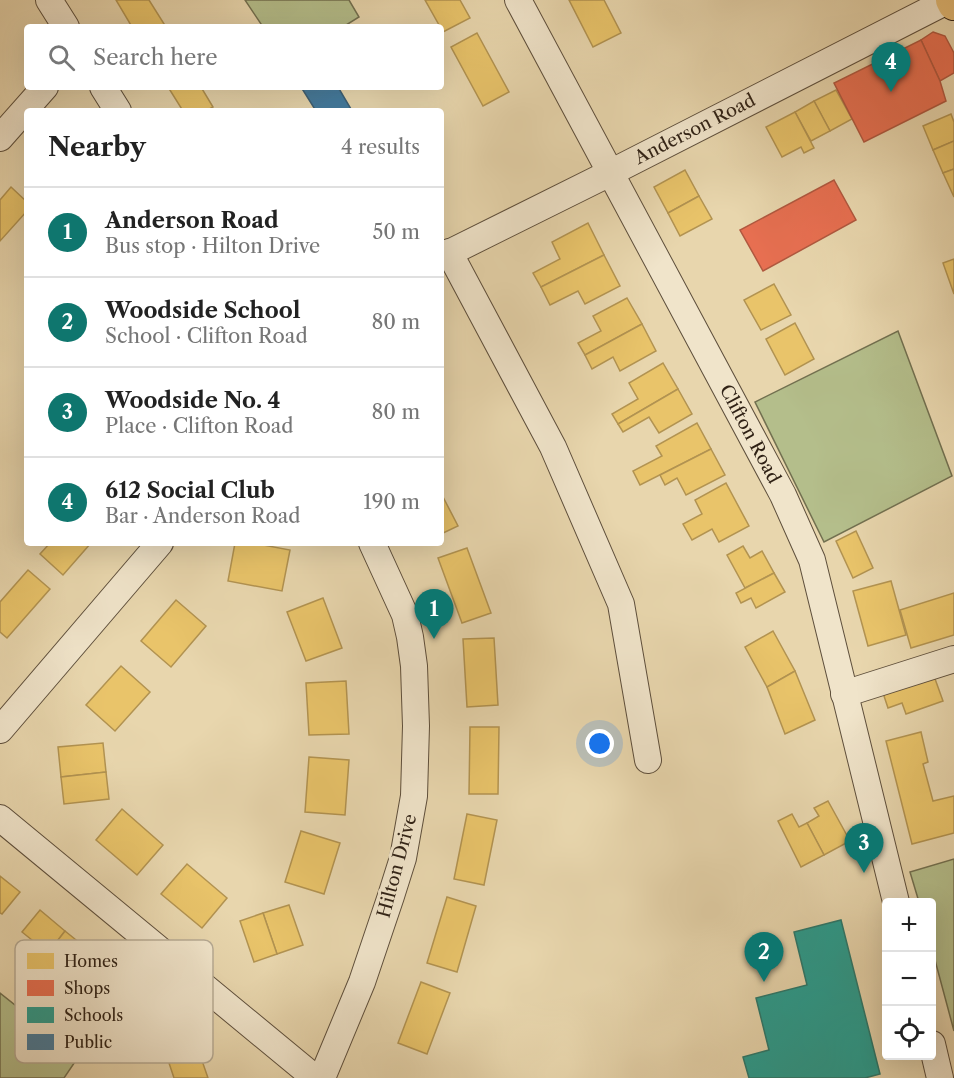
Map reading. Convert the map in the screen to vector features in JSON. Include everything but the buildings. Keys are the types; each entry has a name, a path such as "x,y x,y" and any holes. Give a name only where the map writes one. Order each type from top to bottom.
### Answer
{"street":[{"path":"50,0 64,24"},
{"name":"Clifton Road","path":"518,0 783,495 812,560 895,898"},
{"name":"Anderson Road","path":"445,254 952,1"},
{"path":"26,108 42,90"},
{"path":"105,90 116,108"},
{"path":"0,138 24,111"},
{"path":"445,254 553,447 621,604 648,760"},
{"path":"0,730 157,546"},
{"name":"Hilton Drive","path":"322,1078 362,982 391,896 405,848 414,796 416,726 414,666 410,638 405,615 373,546"},
{"path":"844,694 954,659"},
{"path":"0,818 148,940"},
{"path":"213,994 315,1078"},
{"path":"936,1060 940,1078"}],"green space":[{"path":"245,0 349,0 359,17 348,24 261,24"},
{"path":"898,331 952,476 824,542 755,402"},
{"path":"954,859 954,1031 936,964 936,898 918,898 910,872"},
{"path":"0,993 15,1005 15,1063 74,1063 64,1078 0,1078"}],"place":[{"name":"612 Social Club","path":"891,92"},
{"name":"Anderson Road","path":"434,639"},
{"name":"Woodside No. 4","path":"864,873"},
{"name":"Woodside School","path":"764,982"}]}
